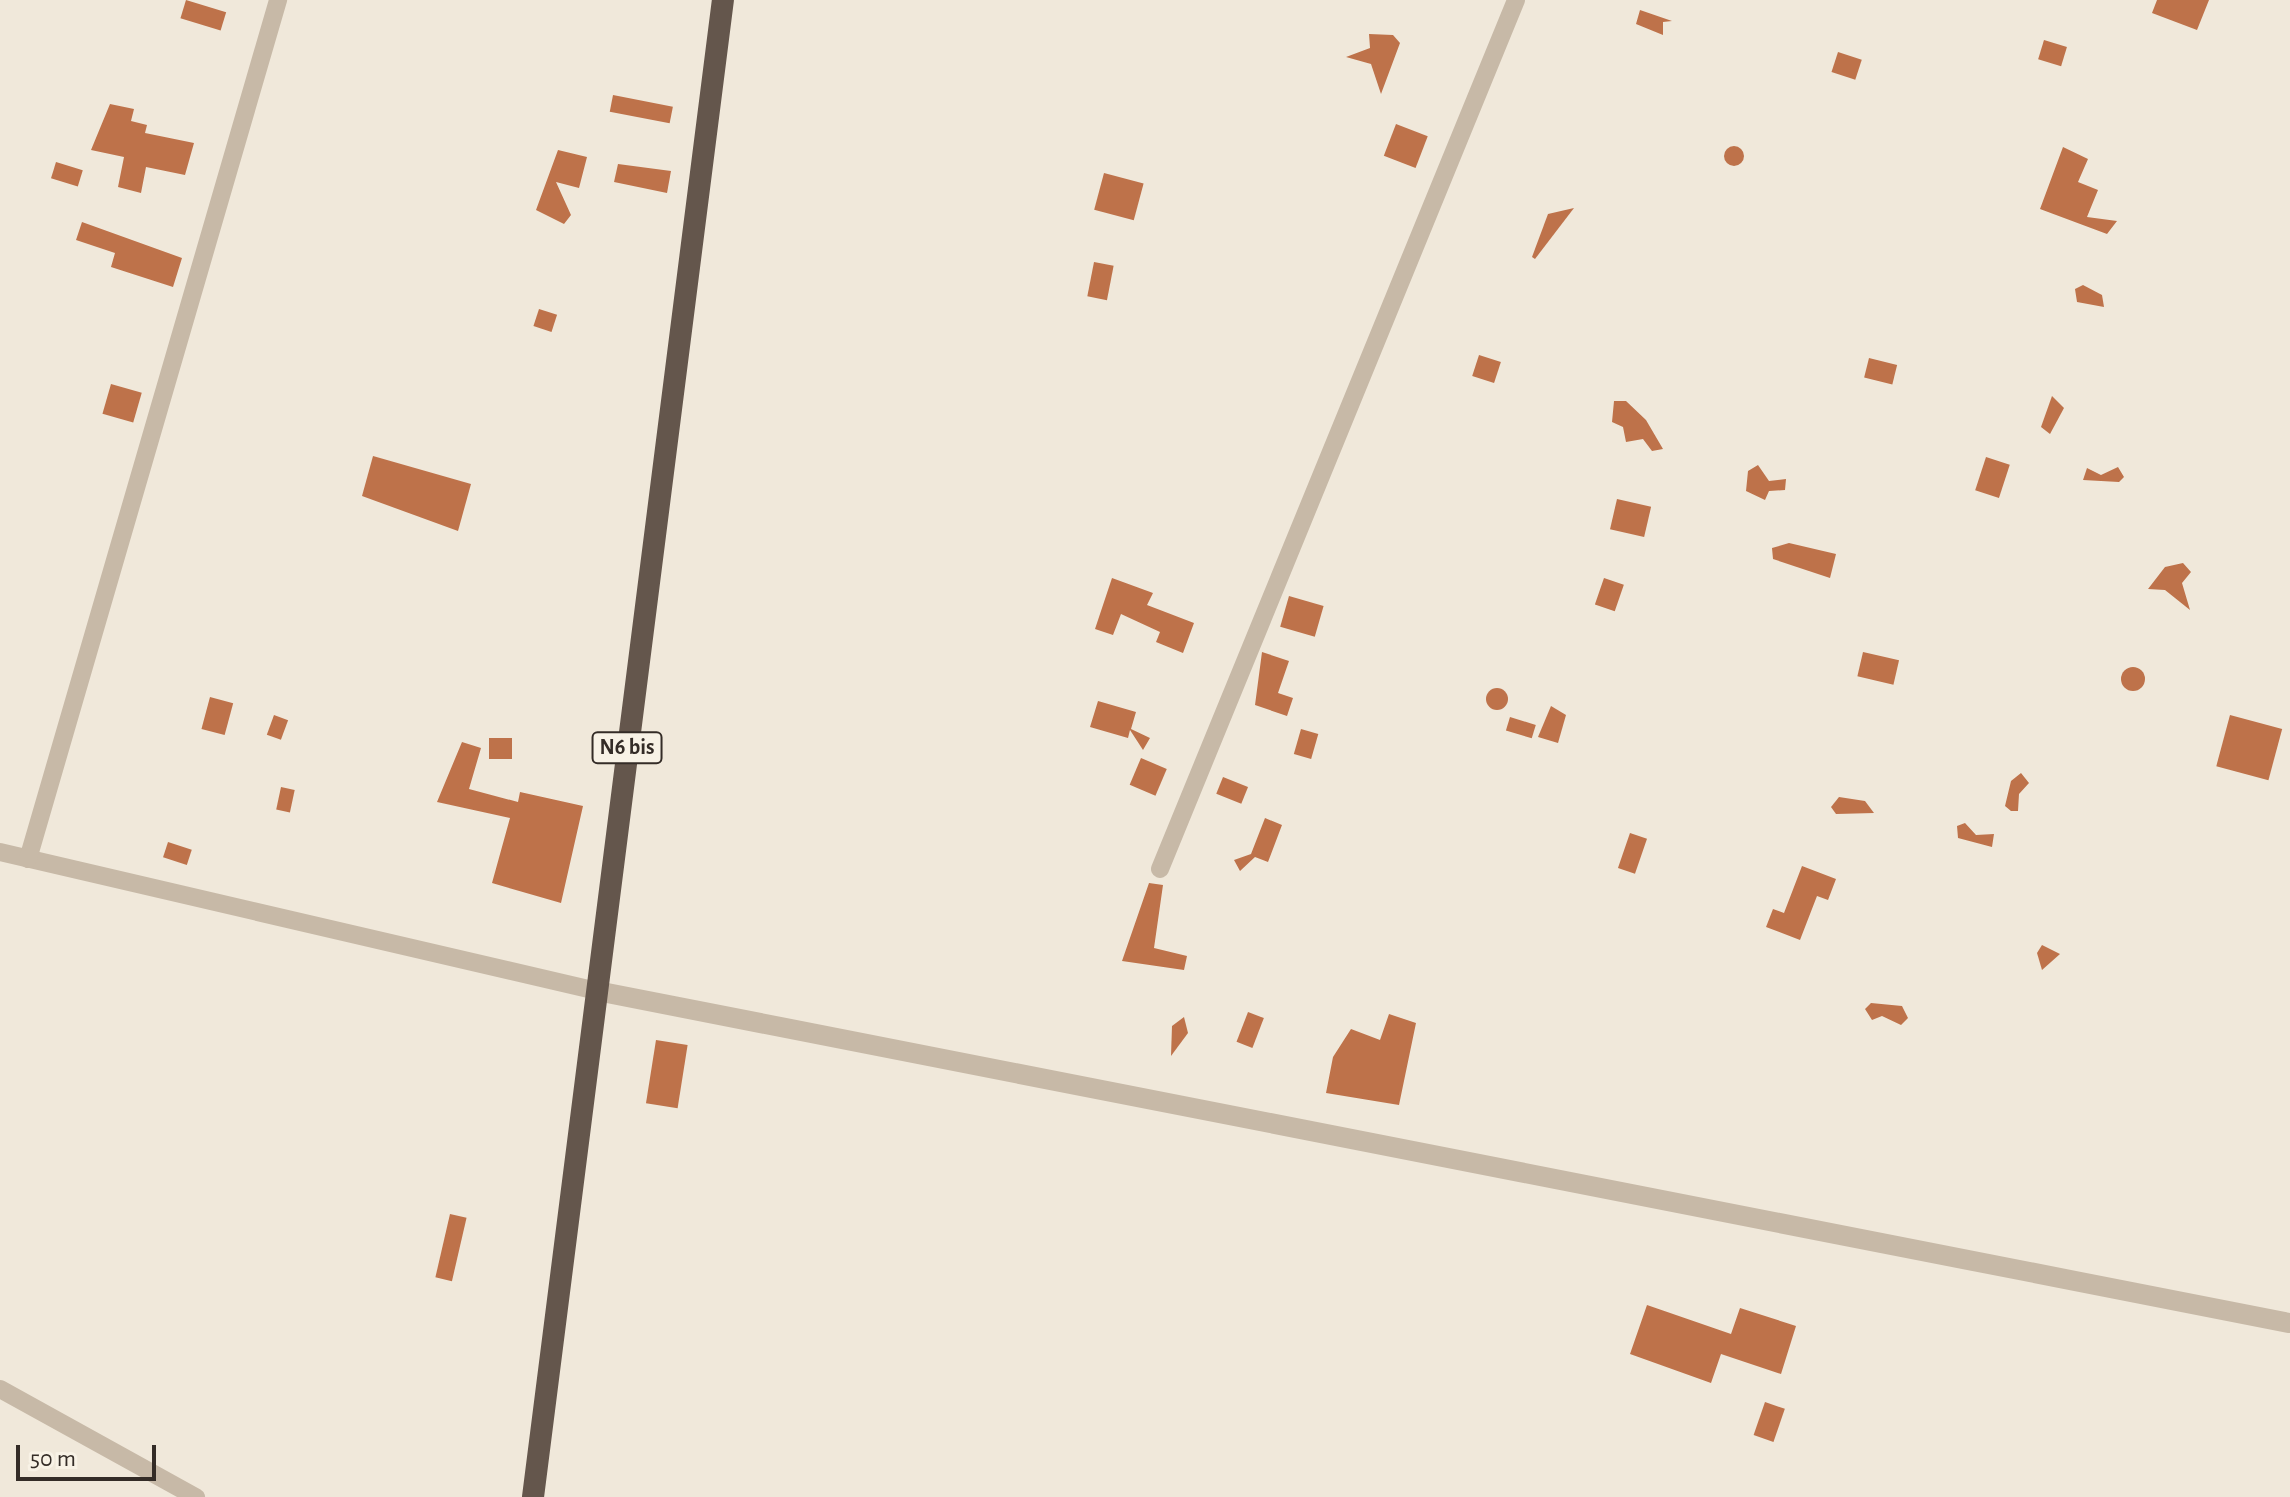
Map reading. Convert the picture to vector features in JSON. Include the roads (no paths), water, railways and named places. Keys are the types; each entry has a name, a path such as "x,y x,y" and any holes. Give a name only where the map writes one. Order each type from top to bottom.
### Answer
{"highway":[{"name":"N6 bis","path":"533,1497 723,0"}],"street":[{"path":"28,859 278,0"},
{"path":"1160,869 1516,0"},
{"path":"0,853 597,991 2290,1323"},
{"path":"0,1389 196,1497"}]}
